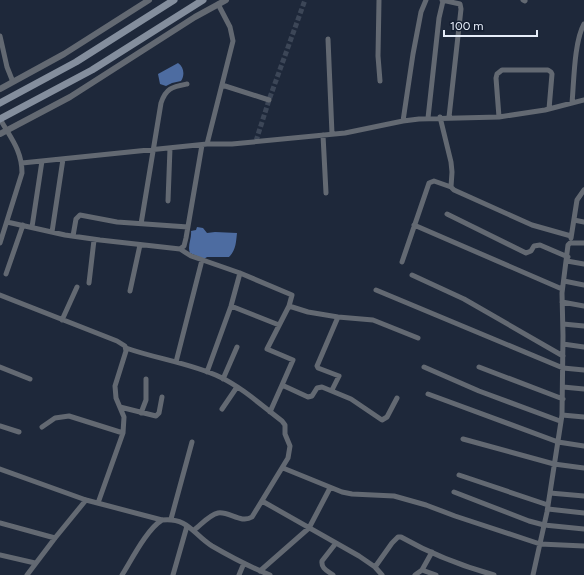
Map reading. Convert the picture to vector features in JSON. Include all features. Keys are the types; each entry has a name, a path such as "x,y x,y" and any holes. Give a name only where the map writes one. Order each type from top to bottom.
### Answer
{"main road":[{"path":"0,103 76,62 174,0"},
{"path":"0,119 92,70 203,0"}],"street":[{"path":"0,89 64,54 149,0"},
{"path":"0,134 70,97 195,17 226,0"},
{"path":"379,0 378,56 380,82"},
{"path":"403,121 413,54 421,12 426,0"},
{"path":"428,118 442,0 460,4 461,9 448,117"},
{"path":"180,249 185,244 205,144 233,41 230,27 218,4"},
{"path":"572,103 579,37 584,24"},
{"path":"0,36 7,67 13,82"},
{"path":"328,39 332,134"},
{"path":"498,117 496,74 502,70 548,70 551,72 549,109"},
{"path":"141,224 161,103 164,94 172,87 187,84"},
{"path":"222,85 269,100"},
{"path":"22,163 205,144 232,144 345,133 403,121 428,118 498,117 549,109 584,100"},
{"path":"440,117 451,162 451,187"},
{"path":"0,119 18,148 22,163 22,173 0,243"},
{"path":"323,135 326,193"},
{"path":"168,201 170,148"},
{"path":"52,232 63,159"},
{"path":"32,227 42,161"},
{"path":"402,262 429,183 434,181 451,187 454,190 532,225 571,236"},
{"path":"533,575 548,507 562,414 562,289 568,246 570,243 577,200 584,190"},
{"path":"446,214 526,253 531,251 534,246 540,245 567,259 584,264"},
{"path":"73,236 76,219 80,216 117,222 188,227"},
{"path":"574,220 584,222"},
{"path":"7,222 94,240 180,249 188,255 240,273 292,295 289,306 267,349 293,360 270,412"},
{"path":"6,274 23,225"},
{"path":"414,225 562,289"},
{"path":"89,283 94,240"},
{"path":"570,243 584,244"},
{"path":"130,291 140,245"},
{"path":"176,362 202,260"},
{"path":"207,372 240,273"},
{"path":"412,275 464,299 563,356"},
{"path":"564,281 584,285"},
{"path":"62,320 77,287"},
{"path":"376,290 563,368 584,370"},
{"path":"0,295 117,341 126,348 148,356 176,362 223,379 237,387 284,423 285,434 290,446 288,458 252,517 249,519 242,519 217,513 194,530"},
{"path":"562,302 584,306"},
{"path":"230,306 279,326"},
{"path":"289,306 308,312 338,317 373,320 418,338"},
{"path":"332,390 339,376 318,368 317,366 338,317"},
{"path":"563,324 584,326"},
{"path":"563,344 584,347"},
{"path":"223,379 237,347"},
{"path":"98,503 107,482 123,433 124,417 115,392 115,386 126,348"},
{"path":"0,367 30,379"},
{"path":"424,367 479,391 560,421"},
{"path":"479,367 563,399"},
{"path":"141,413 146,400 146,379"},
{"path":"282,385 308,397 312,396 317,388 320,387 332,390 351,398 382,420 386,419 397,398"},
{"path":"563,386 584,389"},
{"path":"222,409 237,387"},
{"path":"428,394 558,442 584,446"},
{"path":"120,407 154,416 158,415 162,397"},
{"path":"562,414 584,417"},
{"path":"42,427 55,418 69,416 123,433"},
{"path":"0,426 19,432"},
{"path":"464,439 554,464 584,468"},
{"path":"171,519 192,442"},
{"path":"283,468 330,488 352,494 394,496 426,505 462,519 540,544 584,546"},
{"path":"0,469 86,500 162,520 171,519 194,530 211,545 270,575"},
{"path":"459,475 548,507 584,513"},
{"path":"260,571 309,528 330,488"},
{"path":"454,492 519,518 544,525 584,529"},
{"path":"550,492 584,496"},
{"path":"27,575 86,500"},
{"path":"262,501 375,567 382,575"},
{"path":"122,575 150,531 162,520"},
{"path":"0,523 55,538"},
{"path":"173,575 187,526"},
{"path":"375,567 392,543 398,537 401,537 415,545 463,565 494,575"},
{"path":"333,575 321,565 322,561 336,543"},
{"path":"415,575 422,570 432,552"},
{"path":"0,555 35,563"},
{"path":"239,575 244,563"},
{"path":"422,570 436,575"}],"water":[{"path":"178,63 182,67 183,71 181,81 166,86 160,84 158,74"},
{"path":"197,227 203,228 207,233 237,233 233,252 229,257 207,257 204,259 190,253 189,248 191,231 196,230"}],"tunnel":[{"path":"256,141 305,0"}]}
